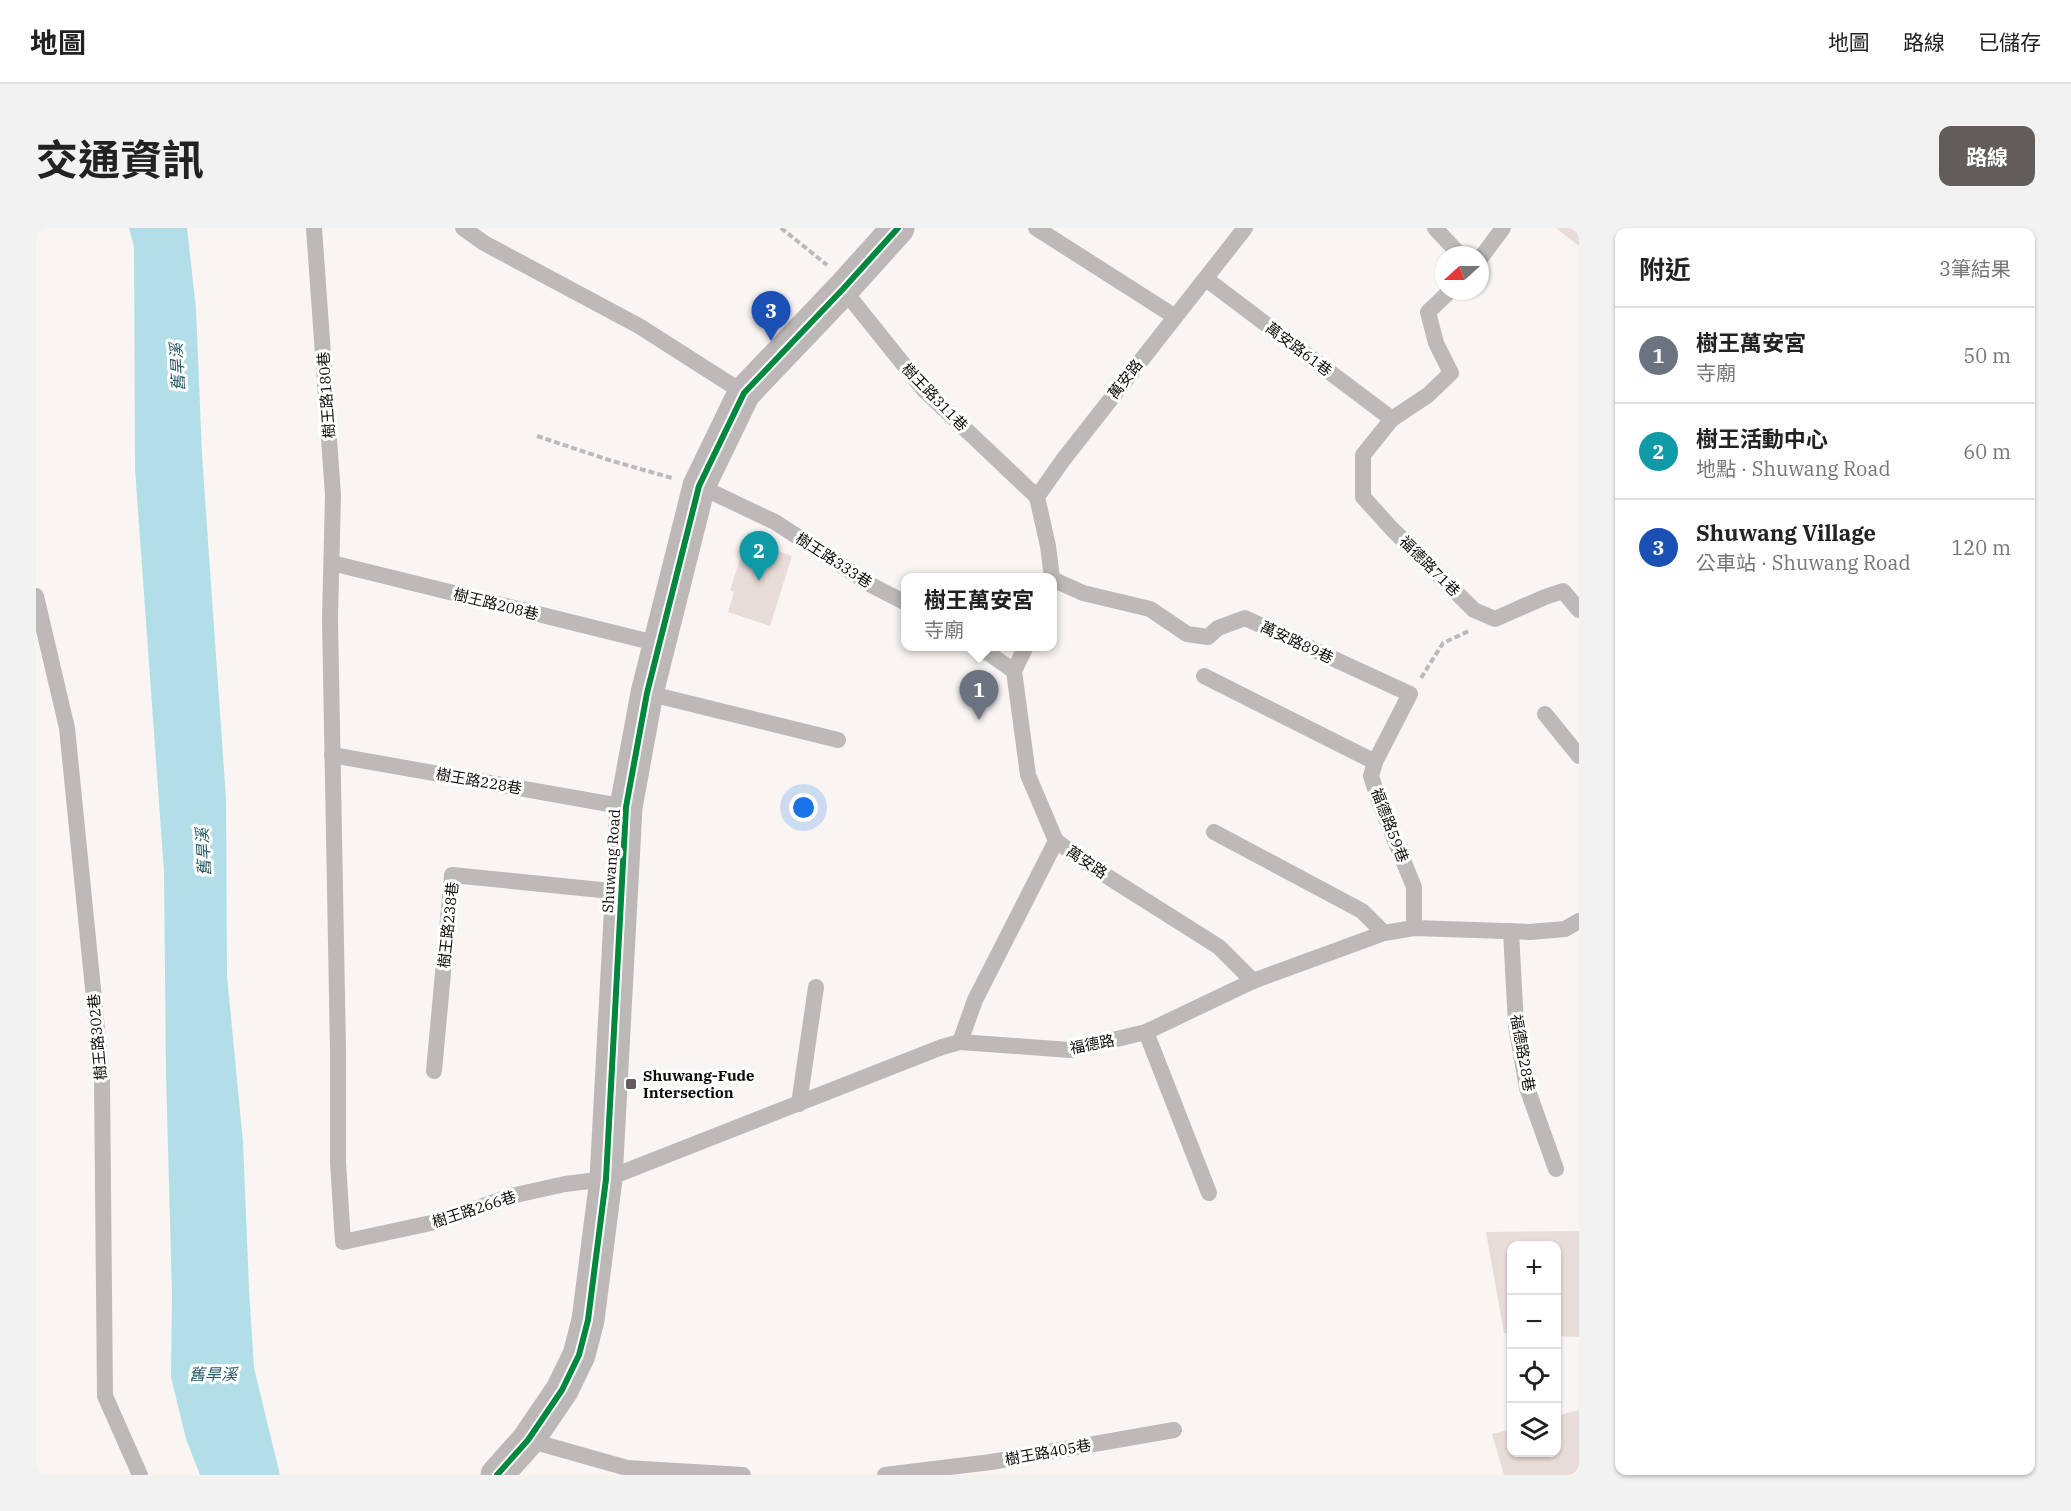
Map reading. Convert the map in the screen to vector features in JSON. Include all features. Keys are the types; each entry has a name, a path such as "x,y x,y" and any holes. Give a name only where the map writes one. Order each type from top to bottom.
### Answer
{"street":[{"name":"Shuwang Road","path":"497,1475 528,1440 562,1390 579,1355 588,1320 606,1179 626,807 647,693 699,486 744,393 898,228"}],"lane":[{"name":"樹王路180巷","path":"314,228 333,495 330,619 339,1183 343,1242"},
{"path":"463,228 484,243 639,326 744,393"},
{"path":"1036,228 1174,316"},
{"name":"萬安路","path":"1037,497 1174,316 1245,228"},
{"path":"1436,228 1452,246"},
{"path":"1489,247 1503,228"},
{"name":"萬安路61巷","path":"1206,279 1392,419"},
{"name":"樹王路311巷","path":"843,289 924,390 1037,497"},
{"name":"福德路71巷","path":"1441,300 1428,312 1436,343 1451,373 1428,395 1392,419 1363,455 1363,497 1474,610 1495,620"},
{"name":"樹王路333巷","path":"699,486 775,522 873,586 901,600"},
{"path":"1037,497 1051,573"},
{"name":"樹王路208巷","path":"332,563 659,644"},
{"name":"萬安路89巷","path":"1057,580 1083,593 1150,609 1187,634 1208,637 1218,628 1245,618 1410,694"},
{"path":"1495,620 1563,591 1579,610"},
{"name":"樹王路302巷","path":"36,596 67,728 102,1079 105,1395 140,1475"},
{"path":"985,651 1014,671 1024,651"},
{"name":"萬安路","path":"1014,671 1028,775 1056,841 1218,947 1253,981"},
{"path":"1204,676 1375,762"},
{"path":"647,693 838,740"},
{"name":"福德路59巷","path":"1410,694 1375,762 1371,776 1414,887 1414,928"},
{"path":"1545,714 1579,756"},
{"name":"樹王路228巷","path":"332,755 626,807"},
{"path":"1214,832 1362,911 1384,933"},
{"path":"960,1042 975,1000 1056,841"},
{"name":"樹王路238巷","path":"434,1071 452,875 621,892"},
{"name":"福德路","path":"606,1179 942,1047 960,1042 1070,1050 1146,1032 1253,981 1384,933 1414,928 1530,932 1565,929 1579,921"},
{"name":"福德路28巷","path":"1511,932 1516,1025 1527,1088 1556,1169"},
{"path":"799,1104 816,987"},
{"path":"1146,1032 1209,1193"},
{"name":"樹王路266巷","path":"343,1242 440,1221 511,1196 565,1184 606,1179"},
{"name":"樹王路405巷","path":"885,1475 991,1462 1174,1430"},
{"path":"528,1440 627,1468 743,1475"}],"path":[{"path":"780,228 830,268 843,289"},
{"path":"537,435 609,460 699,486"},
{"path":"1410,694 1443,643 1495,620"}],"water":[{"name":"舊旱溪","path":"129,228 187,228 196,309 202,455 226,799 227,976 243,1142 254,1368 280,1475 200,1475 186,1439 171,1377 172,1294 166,1074 164,872 135,469 134,247"}],"building":[{"path":"1556,228 1579,228 1579,246"},
{"path":"746,540 792,556 770,626 728,612 734,592 730,590"},
{"path":"1579,1231 1579,1337 1561,1336 1561,1241 1507,1241 1507,1333 1504,1333 1486,1232"},
{"path":"1579,1410 1579,1475 1504,1475 1492,1434 1507,1430 1507,1457 1561,1457 1561,1415"}],"cycle path":[{"path":"497,1475 528,1440 562,1390 579,1355 588,1320 606,1179 626,807 647,693 699,486 744,393 898,228"}],"place":[{"name":"Shuwang Village","path":"771,341"},
{"name":"樹王活動中心","path":"759,581"},
{"name":"樹王萬安宮","path":"979,720"},
{"name":"Shuwang-Fude Intersection","path":"631,1084"}]}
